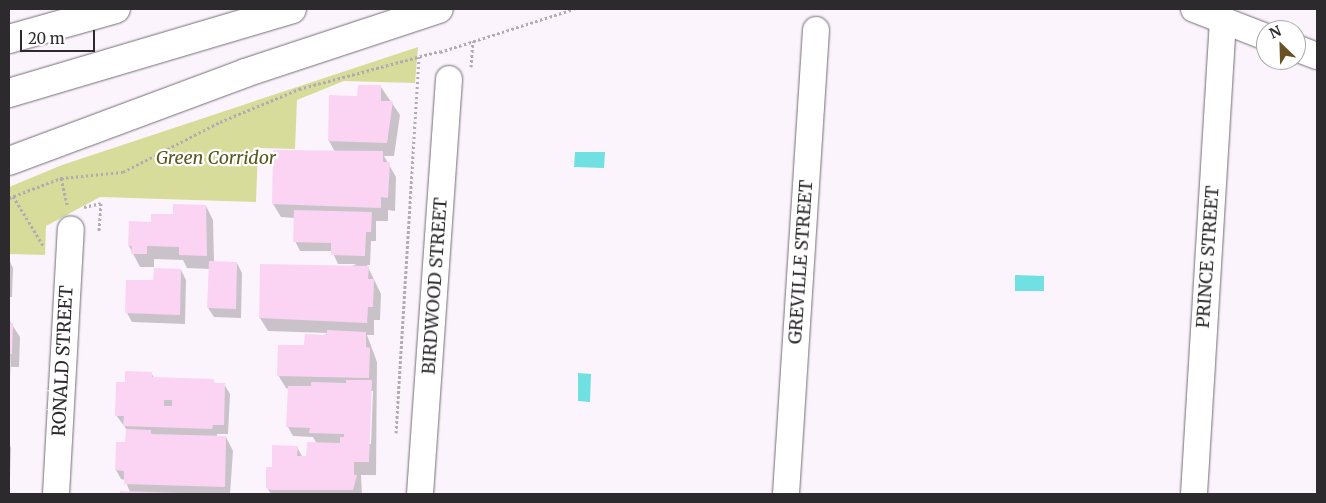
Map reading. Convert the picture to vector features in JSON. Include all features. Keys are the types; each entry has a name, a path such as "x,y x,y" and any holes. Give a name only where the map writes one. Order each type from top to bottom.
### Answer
{"highway":[{"path":"9,39 116,9"},
{"path":"9,93 292,9"},
{"path":"9,141 245,73 439,9"},
{"path":"9,161 245,73"}],"street":[{"path":"1194,9 1256,32"},
{"name":"PRINCE STREET","path":"1194,494 1223,20"},
{"name":"GREVILLE STREET","path":"786,494 816,30"},
{"name":"BIRDWOOD STREET","path":"420,494 450,78"},
{"name":"RONALD STREET","path":"56,494 71,229"}],"path":[{"path":"9,198 61,178 123,172 220,122 299,89 440,51 574,9"},
{"path":"440,51 450,78"},
{"path":"395,444 419,57"}],"green space":[{"name":"Green Corridor","path":"418,47 415,83 344,81 297,100 295,149 258,148 256,202 100,197 46,226 45,255 9,254 9,187 62,165"}],"water":[{"path":"575,152 605,152 604,168 574,167"},
{"path":"1015,275 1044,276 1044,291 1015,291"},
{"path":"578,373 591,374 590,402 578,401"}],"building":[{"path":"358,85 381,85 381,101 393,101 387,143 328,141 329,95 357,96"},
{"path":"273,150 383,151 383,162 390,162 388,198 381,197 381,208 272,204"},
{"path":"173,204 206,205 207,256 179,255 179,247 147,246 147,254 131,254 132,246 128,246 129,221 151,222 151,214 173,214"},
{"path":"294,210 372,212 371,232 366,232 365,256 331,255 331,243 293,242"},
{"path":"209,261 237,262 236,309 207,308"},
{"path":"260,264 369,266 368,279 374,279 373,307 368,307 367,323 259,318"},
{"path":"154,268 181,269 180,315 125,313 126,280 153,280"},
{"path":"9,323 13,323 12,354 9,354"},
{"path":"327,330 366,332 366,347 370,348 369,378 277,376 278,345 304,345 305,334 327,335"},
{"path":"125,371 152,372 152,377 214,379 214,383 225,383 224,425 213,425 212,429 123,426 124,416 115,416 116,382 125,382","holes":["164,400 172,400 172,406 164,406"]},
{"path":"346,380 372,380 369,462 354,462 354,475 357,475 353,490 271,490 266,488 266,467 272,467 272,445 298,446 297,456 306,456 307,442 340,443 340,437 344,437 344,434 309,433 310,428 286,427 288,386 311,386 311,382 346,383"},
{"path":"126,429 151,430 151,434 226,436 225,487 124,484 124,471 115,470 116,442 125,442"},
{"path":"120,491 180,493 180,494 120,494"}]}
